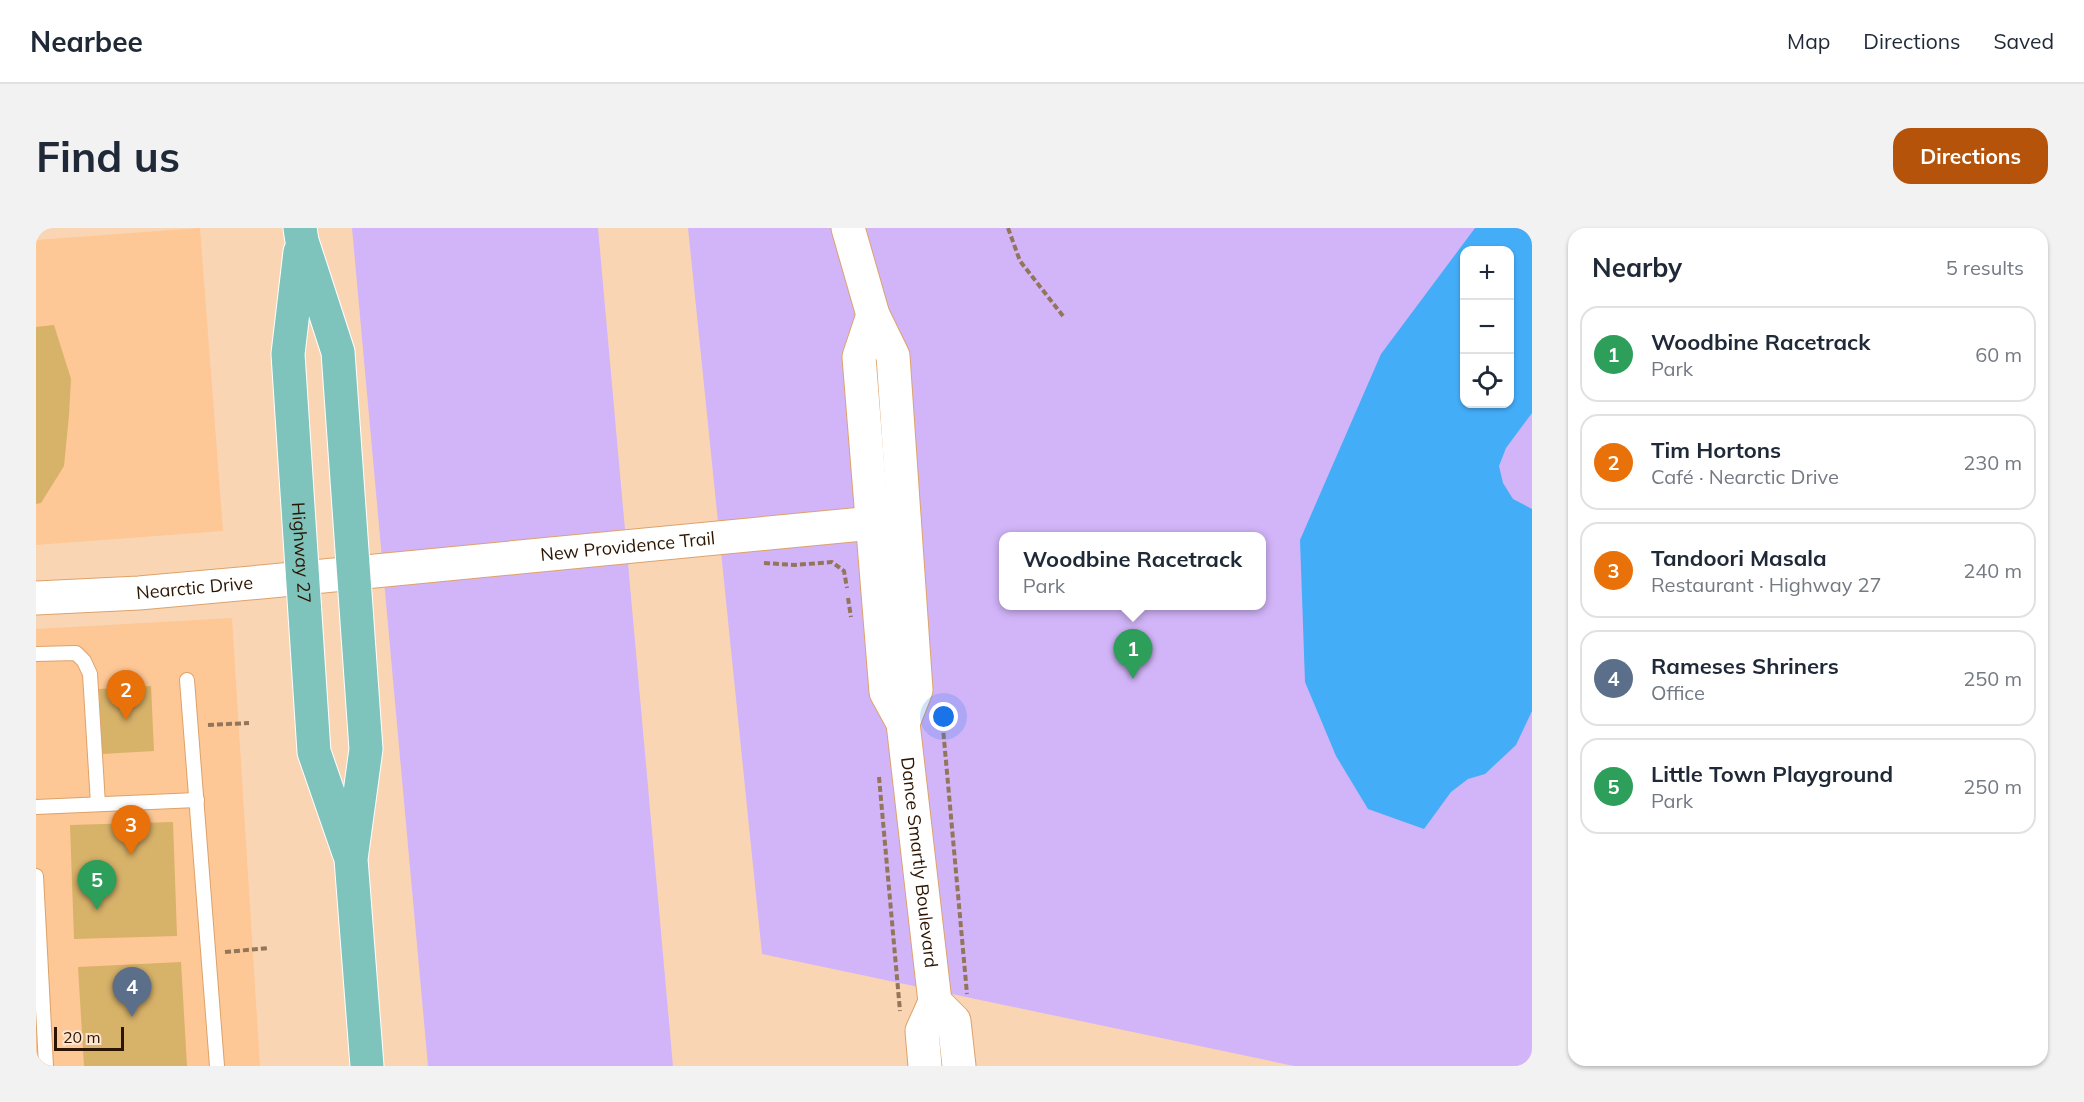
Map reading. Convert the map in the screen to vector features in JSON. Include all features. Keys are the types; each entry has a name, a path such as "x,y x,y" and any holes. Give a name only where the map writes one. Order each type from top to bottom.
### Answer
{"main road":[{"name":"Highway 27","path":"301,234 338,352 366,749 351,859 368,1066"},
{"name":"Highway 27","path":"301,234 288,354 314,753 351,859"}],"street":[{"name":"Dance Smartly Boulevard","path":"848,228 873,315 893,356 888,522 916,690 903,723 935,1002"},
{"name":"New Providence Trail","path":"352,572 888,522"},
{"name":"Nearctic Drive","path":"36,598 139,593 352,572"},
{"path":"925,1066 922,1031 935,1002 954,1021 959,1066"}],"lane":[{"path":"36,654 76,653 84,661 90,674 98,804"},
{"path":"187,680 217,1066"},
{"path":"36,807 196,800"},
{"path":"36,876 46,1066"}],"path":[{"path":"1008,228 1020,261 1063,316"},
{"path":"762,563 795,566 832,562 844,571 849,612 853,622"},
{"path":"940,704 967,996"},
{"path":"191,726 249,723"},
{"path":"878,768 901,1018"},
{"path":"208,953 269,948"}],"shaded area":[{"path":"200,228 223,531 36,545 36,240"},
{"path":"352,228 598,228 673,1066 428,1066"},
{"path":"688,228 1532,228 1532,1066 1294,1066 762,954"},
{"path":"232,618 260,1066 36,1066 36,629"}],"water":[{"path":"1475,228 1532,228 1532,413 1506,448 1499,466 1503,483 1513,499 1532,509 1532,711 1516,745 1485,774 1468,779 1451,792 1424,829 1368,809 1336,756 1305,682 1300,540 1381,354 1460,248 1460,408 1514,408 1514,246 1462,246"}],"building":[{"path":"54,325 71,379 64,466 41,503 36,504 36,327"},
{"path":"151,686 154,751 102,754 99,689"},
{"path":"173,822 177,936 74,939 70,825"},
{"path":"181,962 187,1066 84,1066 78,967"}],"place":[{"name":"Woodbine Racetrack","path":"1133,679"},
{"name":"Tim Hortons","path":"126,720"},
{"name":"Tandoori Masala","path":"131,855"},
{"name":"Little Town Playground","path":"97,910"},
{"name":"Rameses Shriners","path":"132,1017"}]}
